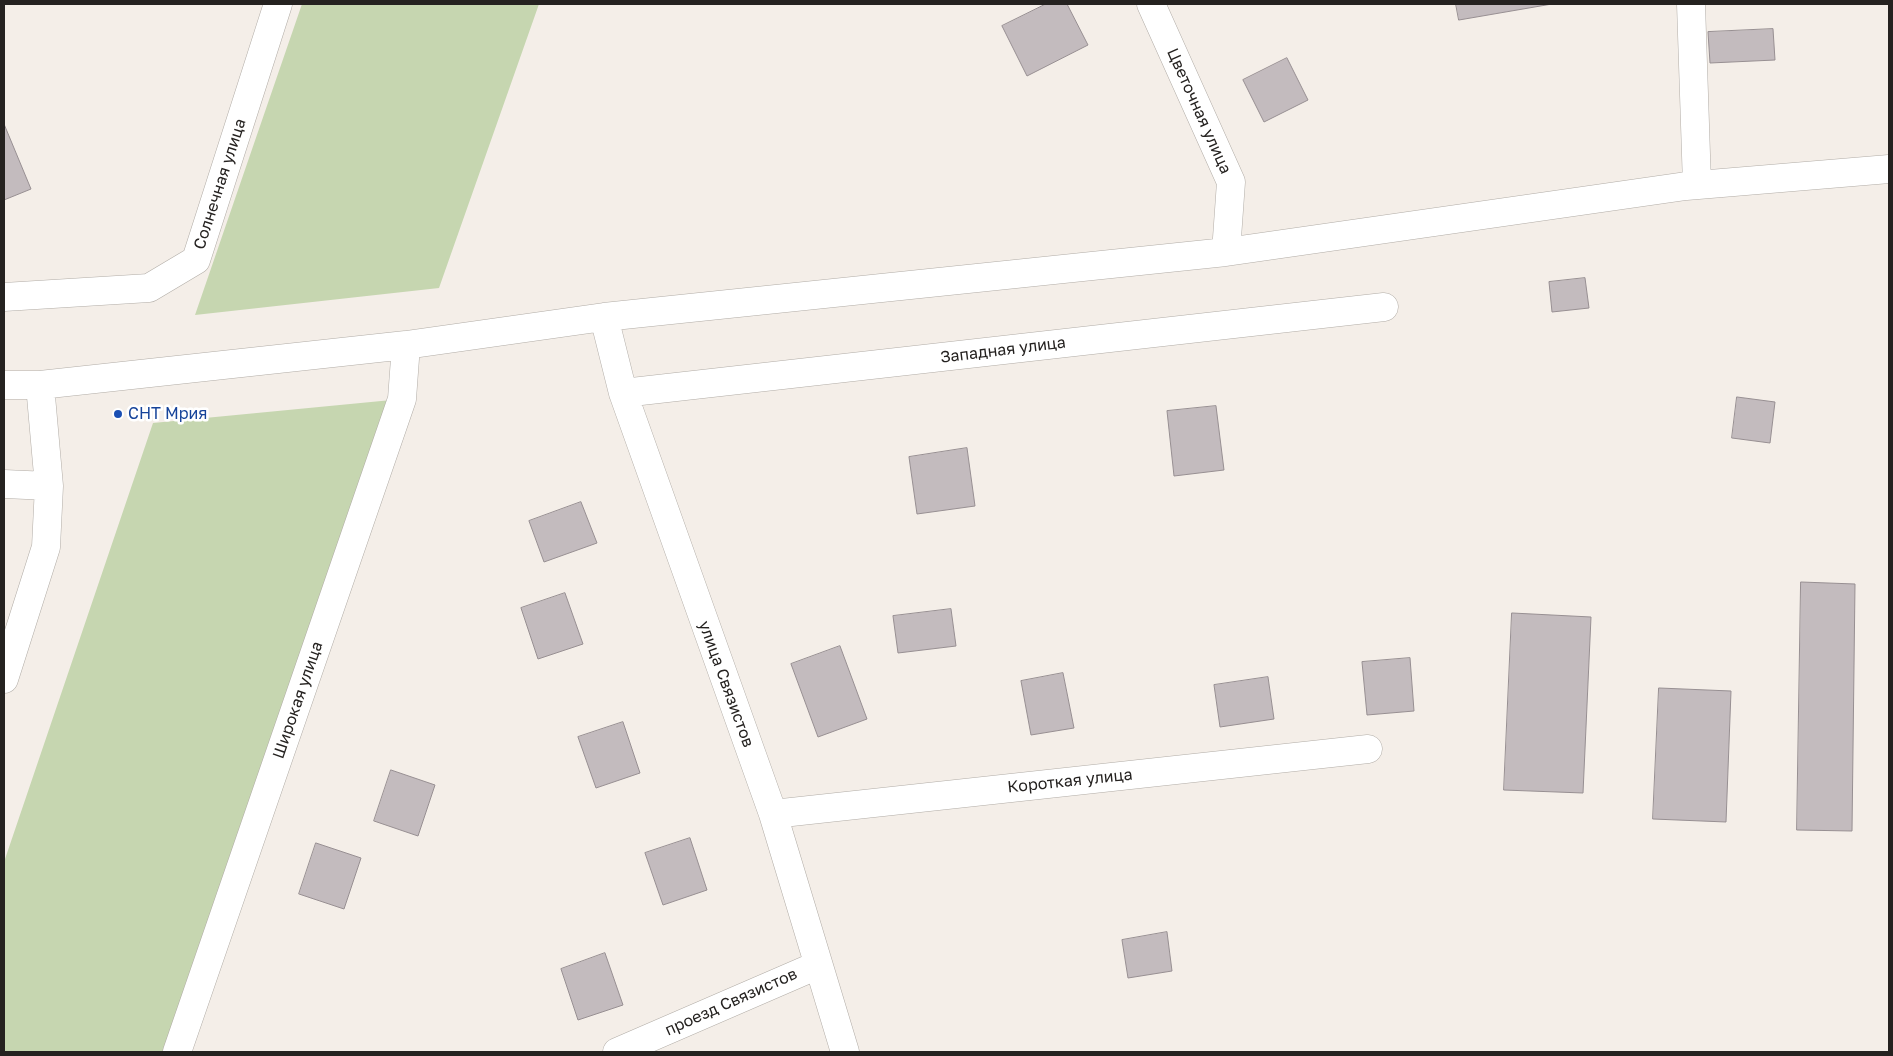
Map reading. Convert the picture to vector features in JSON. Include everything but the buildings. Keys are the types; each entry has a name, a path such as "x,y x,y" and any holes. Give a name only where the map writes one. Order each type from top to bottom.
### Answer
{"street":[{"name":"Солнечная улица","path":"4,297 149,288 196,260 278,4"},
{"name":"Цветочная улица","path":"1151,4 1231,182 1226,252"},
{"path":"1691,4 1697,185"},
{"path":"4,385 40,385 406,345 604,317 1226,252 1697,185 1889,169"},
{"name":"Западная улица","path":"623,394 1384,307"},
{"name":"улица Связистов","path":"604,317 623,394 772,814 845,1052"},
{"name":"Широкая улица","path":"177,1052 402,400 406,345"},
{"path":"4,679 46,547 49,486 40,385"},
{"path":"4,484 49,486"},
{"name":"Короткая улица","path":"772,814 1368,749"},
{"name":"проезд Связистов","path":"617,1052 818,965"}],"green space":[{"path":"302,4 539,4 439,288 195,315"},
{"path":"402,399 182,1052 4,1052 4,862 153,423"}],"place":[{"name":"СНТ Мрия","path":"118,414"}]}
